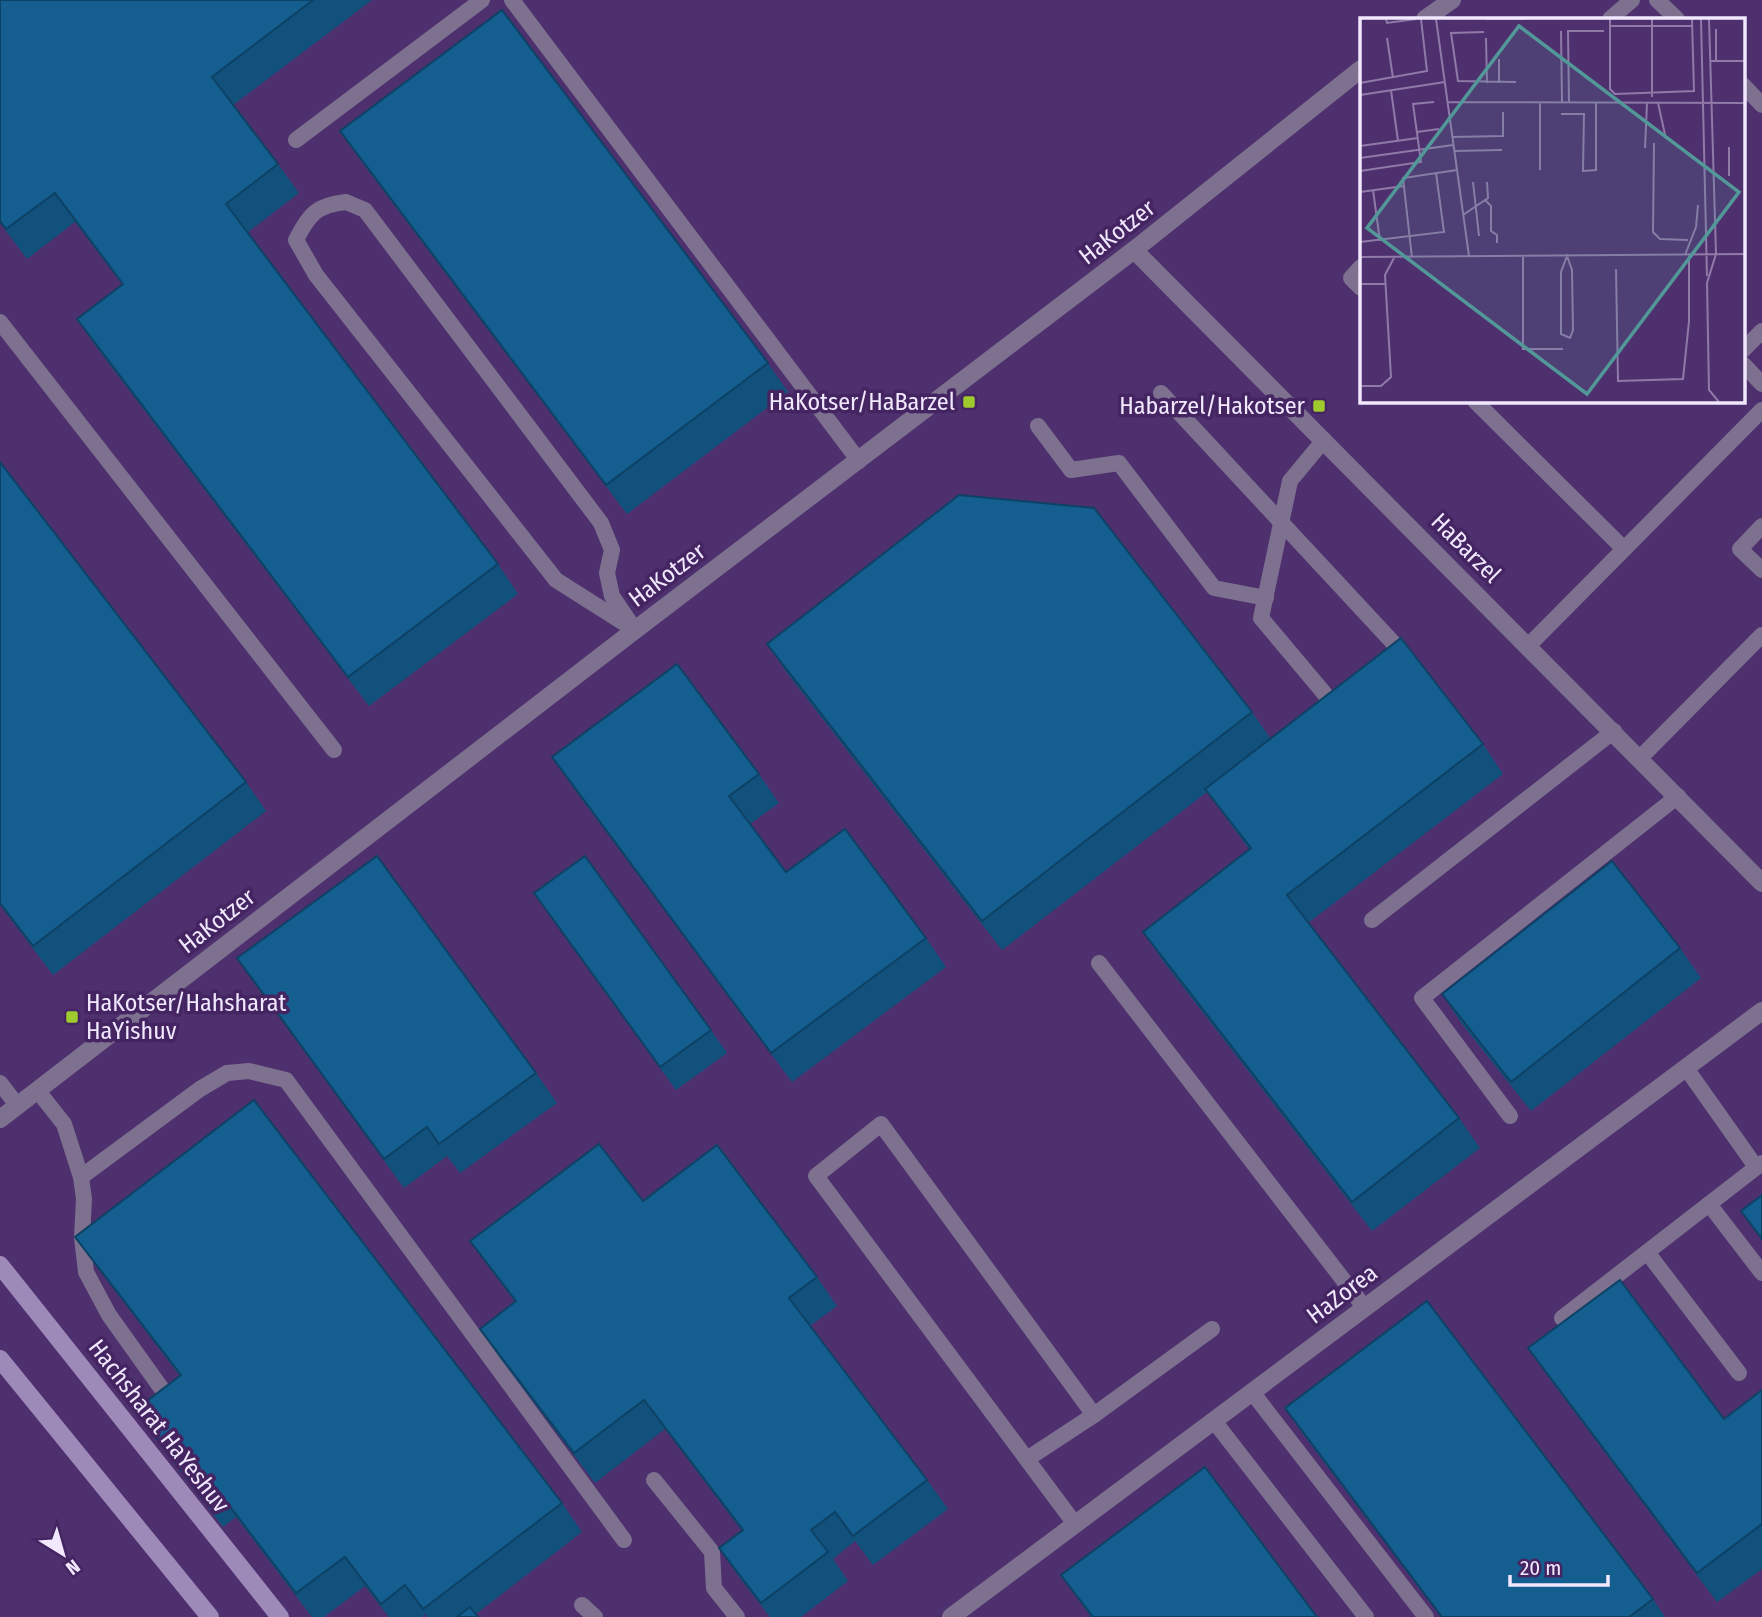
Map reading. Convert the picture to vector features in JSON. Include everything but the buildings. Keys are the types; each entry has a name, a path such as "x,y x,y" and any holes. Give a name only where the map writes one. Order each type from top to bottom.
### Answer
{"street":[{"path":"1426,18 1452,0"},
{"name":"HaKotzer","path":"0,1119 1134,250 1360,70"},
{"name":"HaBarzel","path":"1134,250 1762,883"},
{"name":"HaZorea","path":"951,1617 1762,1011"},
{"name":"Hachsharat HaYeshuv","path":"0,1265 280,1617"},
{"path":"0,1359 210,1617"}],"lane":[{"path":"296,140 482,0"},
{"path":"512,0 859,461"},
{"path":"1611,18 1632,0"},
{"path":"1657,0 1675,18"},
{"path":"1744,86 1762,105"},
{"path":"346,202 365,210 601,523 612,550 607,573 612,596 635,630 556,580 316,275 296,240 306,220 326,204 346,202"},
{"path":"1360,268 1351,278 1360,287"},
{"path":"0,322 334,750"},
{"path":"1744,350 1762,331"},
{"path":"1744,366 1762,384"},
{"path":"1161,393 1398,648"},
{"path":"1476,402 1624,549"},
{"path":"1528,646 1762,410"},
{"path":"1038,426 1071,470 1119,463 1214,589 1266,598"},
{"path":"1324,440 1290,481 1261,618 1329,699"},
{"path":"1762,526 1740,549 1762,570"},
{"path":"1640,758 1762,635"},
{"path":"1372,920 1614,732"},
{"path":"1510,1116 1422,998 1678,796"},
{"path":"1099,963 1365,1308"},
{"path":"1562,1318 1759,1165 1686,1068"},
{"path":"81,1177 200,1089 227,1073 249,1071 286,1080 624,1540"},
{"path":"0,1083 17,1105"},
{"path":"37,1090 64,1124 81,1177 84,1199 82,1237 86,1272 109,1315 163,1392"},
{"path":"1075,1524 816,1176 881,1124 1094,1415"},
{"path":"1709,1204 1762,1273"},
{"path":"1647,1252 1739,1373"},
{"path":"1027,1459 1094,1415 1212,1329"},
{"path":"1252,1392 1426,1617"},
{"path":"1214,1421 1366,1617"},
{"path":"654,1480 712,1552 714,1588 737,1617"},
{"path":"582,1605 595,1617"}],"place":[{"name":"HaKotser/HaBarzel","path":"969,402"},
{"name":"Habarzel/Hakotser","path":"1319,406"},
{"name":"HaKotser/Hahsharat HaYishuv","path":"72,1017"}]}
